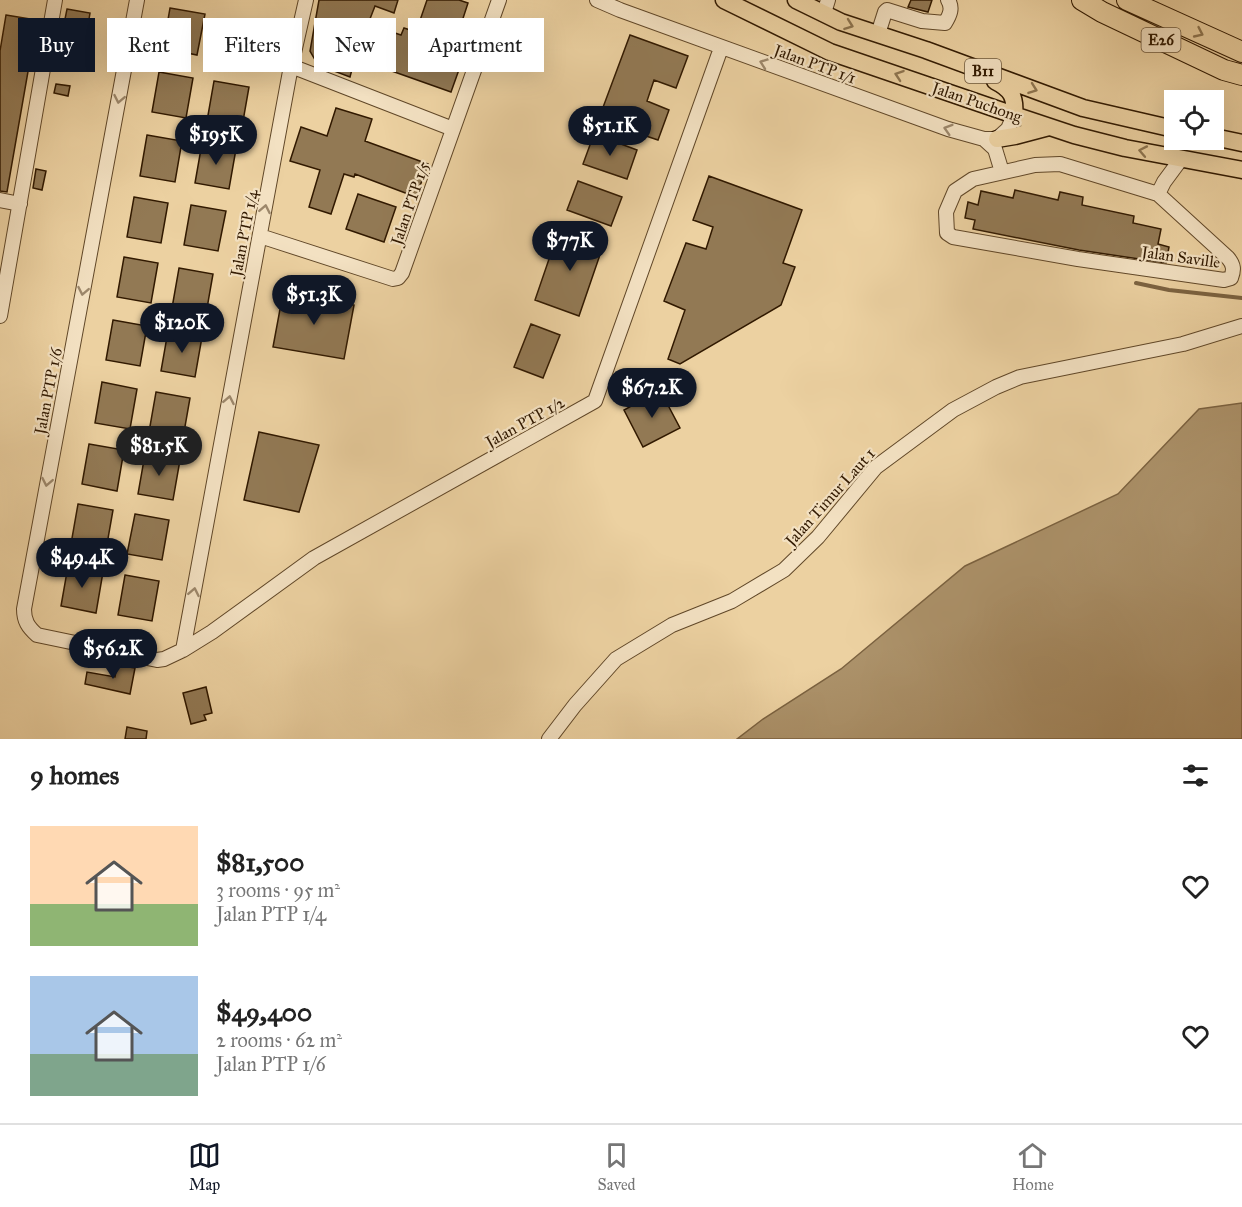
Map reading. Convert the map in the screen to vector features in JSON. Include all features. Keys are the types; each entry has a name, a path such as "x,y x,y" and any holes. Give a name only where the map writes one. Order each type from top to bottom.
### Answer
{"highway":[{"name":"E26","path":"1082,0 1102,12 1224,70 1242,75"},
{"name":"E26","path":"1127,0 1242,52"}],"main road":[{"name":"Jalan Puchong","path":"724,0 830,52 1050,127 1125,148 1242,170"},
{"name":"Jalan Puchong","path":"796,0 826,7 840,22 926,50 1083,108 1164,127"},
{"path":"926,50 964,70 1006,87 1015,101 1014,115"},
{"path":"990,139 1015,136 1050,127"},
{"path":"1224,139 1242,143"}],"street":[{"path":"0,316 55,0"},
{"name":"Jalan PTP 1/6","path":"137,0 24,619 28,627 37,635 157,660 183,650"},
{"name":"Jalan PTP 1/4","path":"302,18 306,0"},
{"name":"Jalan PTP 1/5","path":"260,236 393,279 398,278 402,273 499,0"},
{"name":"Jalan PTP 1/1","path":"597,0 721,48 948,129 990,139"},
{"path":"878,34 887,10 922,21 945,23 950,15 951,5 948,0"},
{"name":"Jalan PTP 1/2","path":"183,650 212,632 314,558 595,401 721,48"},
{"path":"302,70 453,129"},
{"name":"Jalan PTP 1/4","path":"183,650 290,72"},
{"path":"1002,172 990,139 1008,129 1014,115"},
{"path":"1158,194 1181,159"},
{"name":"Jalan Saville","path":"1060,164 1158,194 1228,258 1233,264 1231,278 1224,280 1089,261 953,237 947,233 946,212 955,191 973,179 1002,172 1035,165 1060,164"},
{"path":"0,200 20,204"},
{"name":"Jalan Timur Laut 1","path":"549,739 575,705 616,659 672,625 732,601 784,570 818,537 876,467 953,410 1020,376 1183,344 1242,326"}],"shaded area":[{"path":"1242,403 1242,739 737,739 763,719 841,669 965,566 1118,494 1199,409"}],"building":[{"path":"319,0 398,0 394,13 375,6 370,18 316,18"},
{"path":"427,0 459,0 468,3 463,18 421,18"},
{"path":"911,0 932,0 928,12 908,7"},
{"path":"170,8 205,14 197,55 191,54 191,18 168,18"},
{"path":"67,9 90,13 89,18 65,18"},
{"path":"6,15 25,18 18,18 18,72 28,72 7,192 0,191 0,51"},
{"path":"314,28 314,58 310,51"},
{"path":"404,28 408,29 408,72 458,72 451,92 395,72 396,33 401,35"},
{"path":"630,35 688,56 676,88 654,80 647,101 669,110 658,140 646,136 649,127 602,110"},
{"path":"159,72 193,78 186,118 152,112"},
{"path":"337,72 351,72 350,77"},
{"path":"214,81 249,87 242,127 207,121"},
{"path":"56,84 70,86 68,96 54,93"},
{"path":"336,108 372,119 365,141 428,164 416,197 355,174 354,177 344,174 331,214 309,207 320,170 290,161 301,127 327,136"},
{"path":"594,134 637,150 627,179 583,164"},
{"path":"147,135 182,141 175,182 140,176"},
{"path":"202,143 236,149 229,189 195,183"},
{"path":"36,169 46,171 42,190 33,188"},
{"path":"709,176 802,210 783,263 795,267 781,305 680,364 668,359 685,310 664,301 686,243 706,249 713,227 693,220"},
{"path":"578,181 622,197 611,226 567,210"},
{"path":"1015,190 1058,200 1060,192 1083,197 1082,205 1134,216 1133,223 1161,229 1158,244 1169,247 1166,263 1079,250 973,229 975,220 965,218 968,202 978,205 981,191 1013,198"},
{"path":"358,194 396,207 384,242 346,229"},
{"path":"134,197 168,203 161,243 127,237"},
{"path":"191,205 226,211 218,251 184,245"},
{"path":"560,227 604,243 579,316 535,300"},
{"path":"124,257 158,263 151,303 117,297"},
{"path":"179,268 213,274 206,314 172,308"},
{"path":"283,293 354,305 344,359 273,347"},
{"path":"113,320 147,326 140,366 106,360"},
{"path":"531,324 560,335 543,378 514,367"},
{"path":"168,331 202,337 195,377 161,371"},
{"path":"102,382 137,389 130,429 95,423"},
{"path":"660,390 680,428 643,447 624,410"},
{"path":"156,392 190,398 183,438 149,432"},
{"path":"259,432 319,445 299,512 244,500"},
{"path":"89,444 124,450 117,491 82,484"},
{"path":"145,454 180,460 173,500 138,494"},
{"path":"78,504 113,510 106,550 71,544"},
{"path":"135,514 169,520 162,560 127,554"},
{"path":"68,566 103,572 96,613 61,606"},
{"path":"125,575 159,581 152,621 118,615"},
{"path":"117,665 135,668 130,694 85,684 87,672 115,677"},
{"path":"206,687 212,713 204,715 206,720 191,724 183,693"},
{"path":"127,727 147,731 146,739 125,739"}],"waterway":[{"path":"1136,283 1169,290 1242,298"}]}
